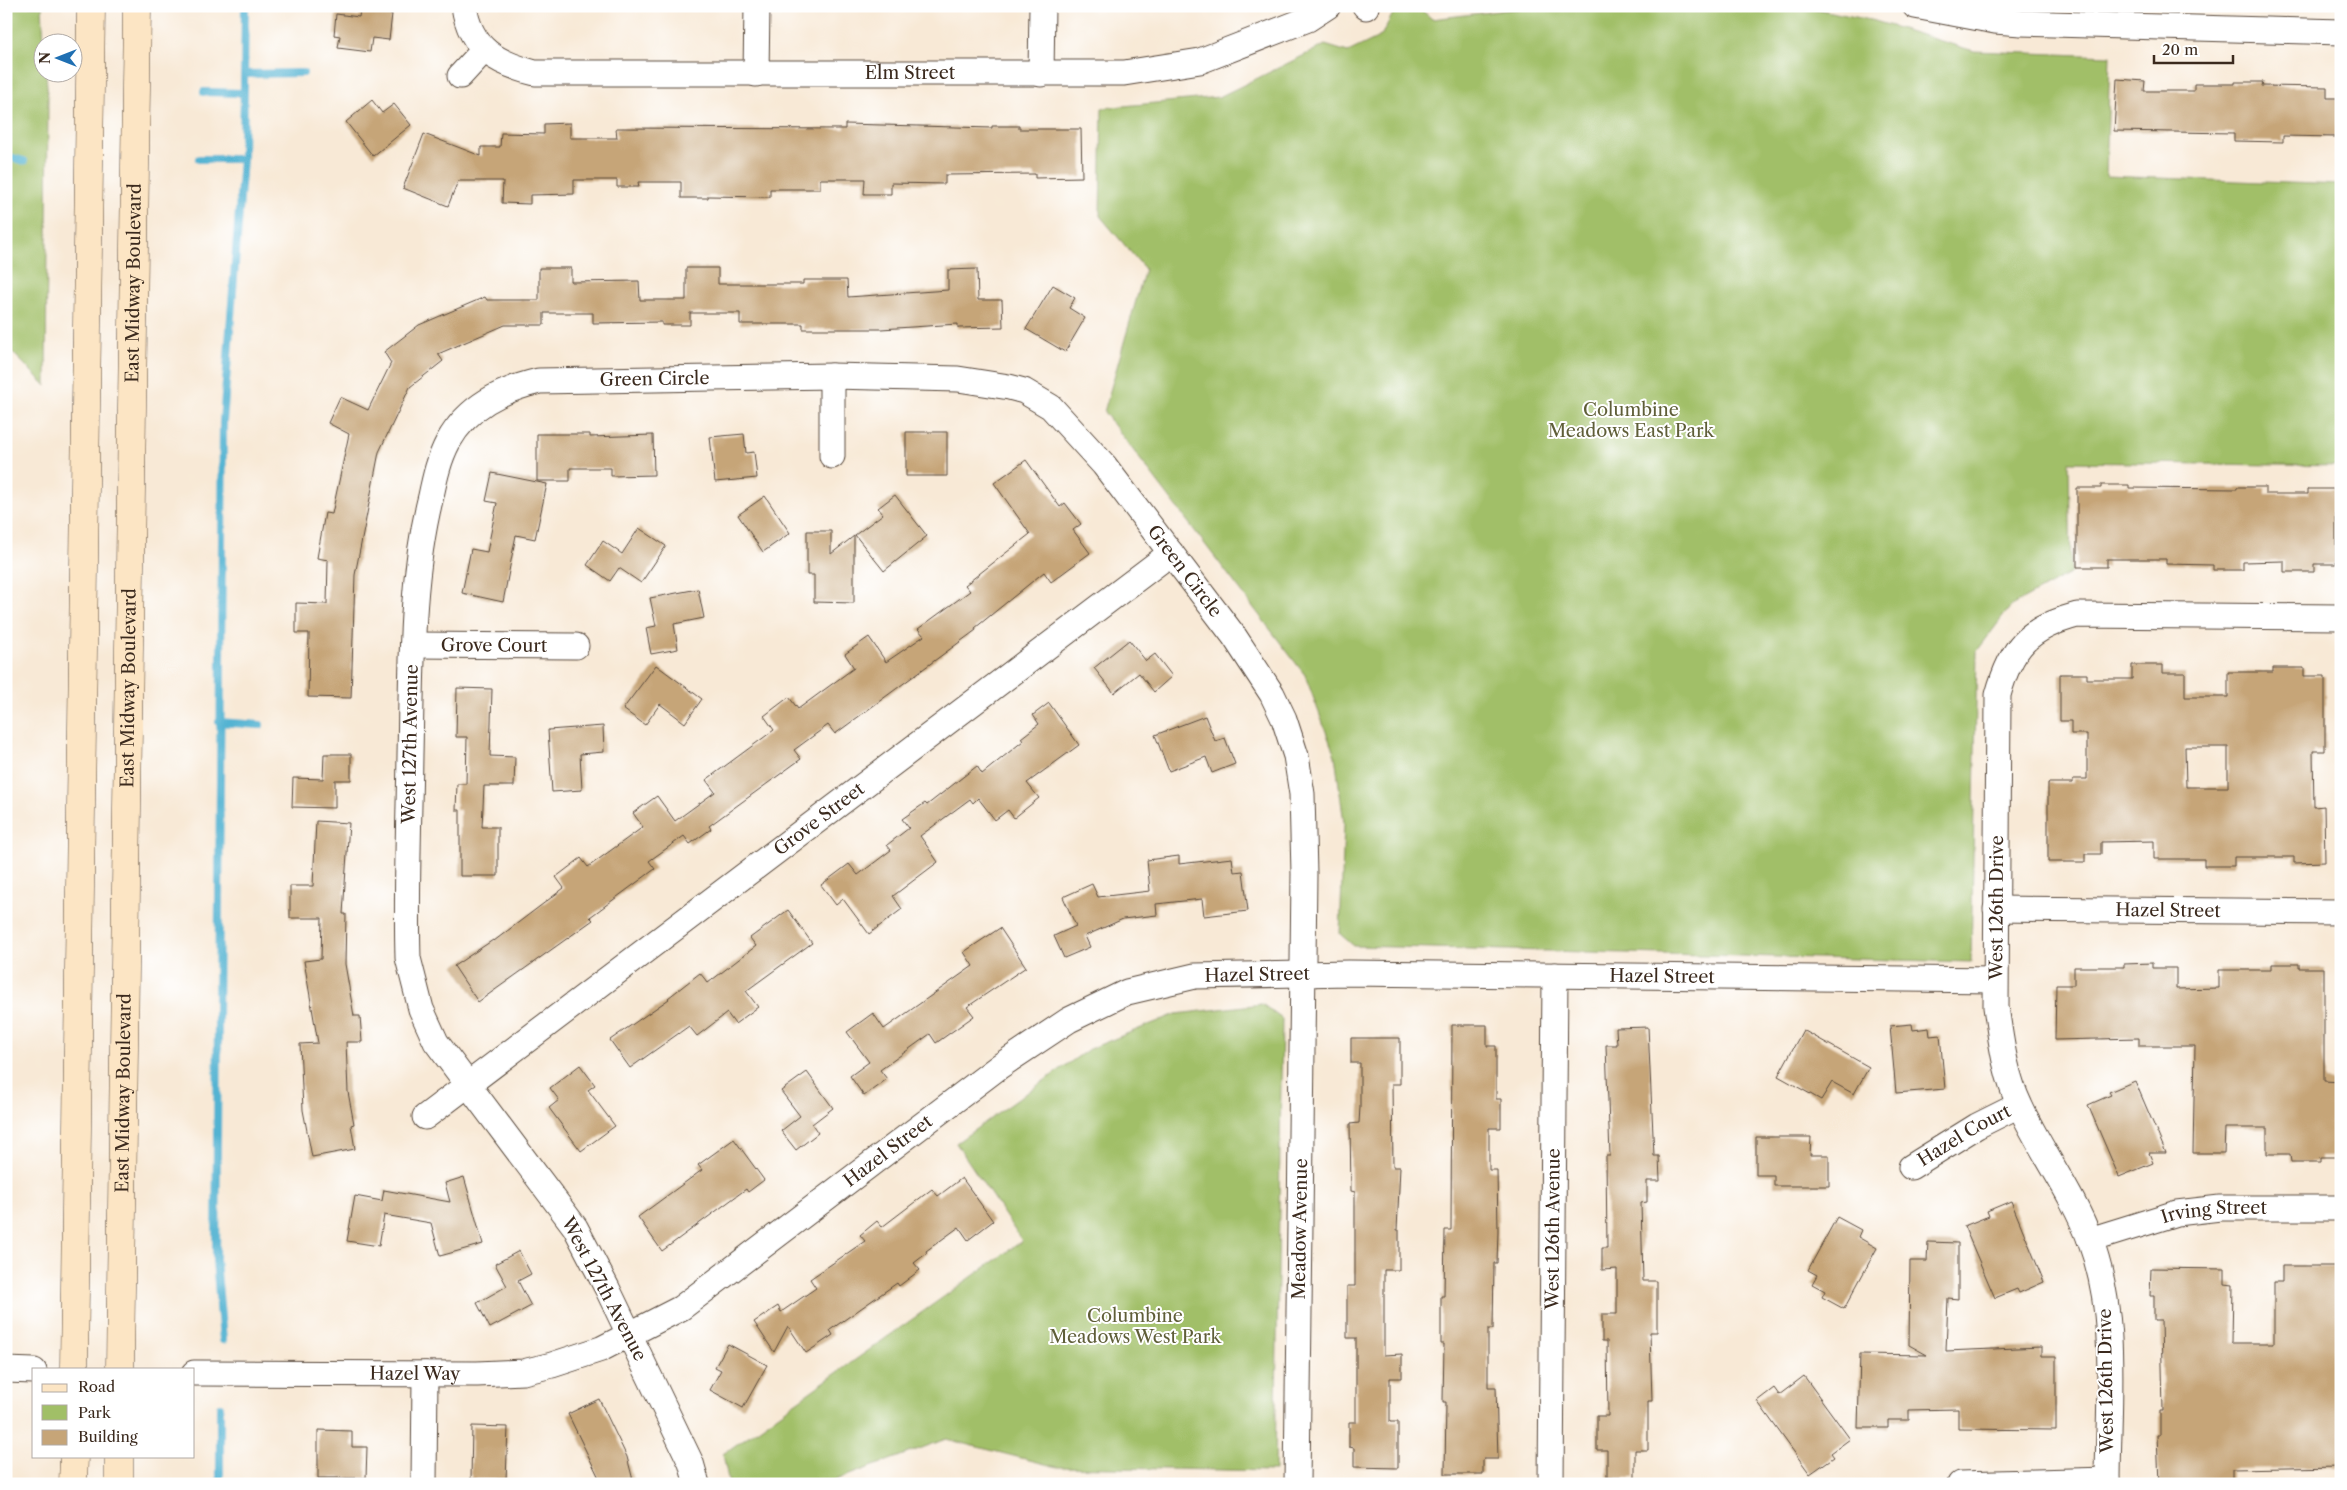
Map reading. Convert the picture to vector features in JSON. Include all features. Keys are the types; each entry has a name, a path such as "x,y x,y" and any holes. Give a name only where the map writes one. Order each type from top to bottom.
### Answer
{"main road":[{"path":"74,1368 91,6"},
{"name":"East Midway Boulevard","path":"120,1368 133,464 137,6"},
{"path":"73,1484 74,1458"},
{"path":"119,1458 119,1484"}],"street":[{"path":"460,76 484,50 474,37 464,6"},
{"path":"756,74 757,6"},
{"path":"1041,74 1042,6"},
{"name":"Elm Street","path":"484,50 507,66 535,73 1124,73 1200,61 1308,19 1328,6"},
{"path":"1915,6 1995,21 2021,23 2341,32"},
{"path":"832,376 832,456"},
{"name":"Green Circle","path":"481,404 502,392 539,382 832,376 958,379 1009,386 1024,391 1052,406 1104,465 1234,636 1272,694 1284,719 1293,747 1302,794 1304,974"},
{"name":"West 127th Avenue","path":"481,404 467,416 449,441 439,463 425,519 414,600 408,958 421,1010 436,1042 575,1227 630,1334 691,1463 697,1484"},
{"name":"Grove Street","path":"468,1085 1171,553"},
{"name":"West 126th Drive","path":"2108,1482 2109,1328 2102,1279 2090,1240 2073,1202 2040,1147 2019,1105 2002,1050 1996,1007 1998,695 2005,669 2017,650 2033,633 2054,621 2076,615 2341,617"},
{"name":"Grove Court","path":"412,645 576,646"},
{"name":"Hazel Street","path":"1996,909 2341,912"},
{"name":"Hazel Street","path":"630,1334 681,1308 1000,1066 1069,1020 1127,992 1195,976 1304,974 1995,980"},
{"name":"Meadow Avenue","path":"1298,1484 1304,974"},
{"name":"West 126th Avenue","path":"1550,1484 1555,975"},
{"path":"425,1118 468,1085"},
{"name":"Hazel Court","path":"1911,1167 1977,1126 2019,1105"},
{"name":"Irving Street","path":"2090,1240 2177,1213 2220,1208 2341,1208"},
{"name":"Hazel Way","path":"195,1373 425,1374 523,1372 601,1349 630,1334"},
{"path":"6,1370 32,1371"},
{"path":"424,1484 425,1374"},
{"path":"1960,1484 2108,1482"}],"green space":[{"path":"6,6 42,6 43,32 32,32 32,82 47,82 48,99 46,386 6,346"},
{"name":"Columbine Meadows East Park","path":"1397,6 1417,6 1432,19 1539,6 1802,6 1875,21 1974,51 2110,56 2106,176 2341,185 2341,466 2069,462 2071,573 2011,606 1977,651 1971,962 1354,946 1340,934 1344,823 1335,756 1305,675 1104,412 1145,269 1100,216 1102,108 1219,97 1325,45 1348,52 1381,36"},
{"name":"Columbine Meadows West Park","path":"1262,1004 1282,1019 1275,1471 1057,1467 946,1439 825,1484 729,1484 723,1454 1022,1241 956,1143 1089,1049 1176,1014"}],"building":[{"path":"360,10 392,14 389,40 372,38 370,52 338,48 340,36 334,35 336,14 359,17"},
{"path":"2117,79 2145,81 2144,91 2194,91 2194,84 2235,84 2235,82 2263,82 2262,86 2327,87 2327,98 2338,98 2337,137 2283,136 2283,142 2234,141 2234,133 2114,131"},
{"path":"372,100 382,113 394,104 411,125 373,156 346,122"},
{"path":"570,123 570,138 617,138 616,128 845,129 845,124 992,128 992,126 1019,126 1019,129 1081,129 1082,177 1035,178 1035,174 945,175 945,184 891,183 891,194 864,194 865,179 820,179 820,189 770,189 770,197 708,196 708,198 681,198 681,182 638,182 639,187 617,187 617,180 574,180 574,194 530,195 530,204 502,203 503,181 458,181 448,206 403,188 424,134 481,156 481,147 500,147 501,133 544,134 544,124"},
{"path":"539,268 571,268 571,282 639,281 640,300 686,300 686,268 718,268 718,284 803,284 803,280 847,280 848,297 948,290 948,270 977,269 978,300 1002,300 1003,327 958,328 958,324 881,329 803,329 803,324 740,324 740,313 690,313 690,325 662,325 662,322 593,323 593,313 544,313 544,325 505,325 438,354 443,361 410,387 379,452 355,575 351,698 308,697 309,633 296,633 296,603 327,604 328,560 317,558 325,513 332,514 349,434 328,423 340,397 368,410 391,363 384,352 419,325 485,297 487,300 539,300"},
{"path":"1053,285 1075,298 1069,308 1085,318 1065,352 1026,329"},
{"path":"906,432 947,432 947,476 906,476"},
{"path":"537,434 590,434 590,437 653,435 654,475 611,476 611,468 570,468 570,481 537,481"},
{"path":"744,434 746,453 754,452 757,478 715,482 710,437"},
{"path":"1026,460 1060,507 1065,503 1081,524 1073,530 1090,553 1051,582 1044,572 975,628 976,630 835,734 828,725 794,750 801,759 709,826 711,829 690,844 684,836 649,861 655,869 590,917 593,920 478,1002 454,966 494,941 564,888 556,877 581,858 588,867 643,827 633,813 657,796 675,821 715,792 706,780 774,730 764,716 789,697 798,709 854,668 845,654 869,637 886,662 924,636 918,629 970,591 965,585 1030,534 994,483"},
{"path":"492,473 547,484 535,539 516,535 503,602 462,593 471,549 487,552 497,503 486,501"},
{"path":"2101,485 2129,485 2129,488 2237,489 2237,487 2265,487 2265,494 2308,494 2308,489 2336,489 2336,564 2314,564 2314,572 2284,572 2284,561 2243,562 2243,570 2213,570 2213,565 2166,564 2166,559 2107,559 2107,567 2077,567 2077,488 2101,488"},
{"path":"895,495 927,536 884,571 855,535 883,514 878,508"},
{"path":"765,496 790,533 763,552 738,515"},
{"path":"639,528 666,546 641,583 619,568 610,581 587,565 603,541 622,554"},
{"path":"807,531 831,531 831,554 854,536 854,603 814,602 814,575 807,575"},
{"path":"698,589 704,618 674,624 678,649 651,654 646,628 656,626 650,598"},
{"path":"1129,640 1146,661 1155,654 1172,676 1154,692 1139,673 1114,693 1094,668"},
{"path":"656,665 702,699 685,723 660,704 645,725 623,709"},
{"path":"2132,665 2163,665 2163,673 2185,673 2185,697 2228,697 2228,672 2273,672 2273,668 2304,668 2304,676 2325,676 2325,751 2313,751 2314,807 2324,806 2325,862 2294,863 2294,857 2234,857 2234,866 2204,866 2204,859 2154,859 2154,841 2101,842 2101,854 2085,854 2085,862 2048,862 2048,783 2073,783 2073,779 2087,779 2087,734 2071,734 2071,721 2060,721 2060,674 2087,674 2087,679 2132,679","holes":["2185,747 2228,747 2228,787 2186,787"]},
{"path":"457,688 492,689 490,756 515,757 514,786 484,786 482,827 498,827 498,876 460,876 460,810 456,810 457,784 466,784 467,737 456,737"},
{"path":"1049,703 1079,745 1027,783 1039,798 1014,818 1008,810 995,820 978,798 973,803 970,799 920,836 938,862 893,896 902,909 869,934 843,899 836,905 821,885 849,864 858,875 891,850 887,845 909,828 902,819 925,803 927,805 977,766 982,774 1023,741 1021,738 1039,724 1033,715"},
{"path":"1205,716 1215,741 1225,738 1235,764 1212,773 1206,757 1169,771 1155,735"},
{"path":"603,726 604,752 580,754 582,790 552,792 548,730"},
{"path":"324,754 351,754 351,780 335,780 335,808 292,807 293,778 323,779"},
{"path":"316,821 349,823 343,914 346,914 345,964 354,1016 360,1016 362,1042 346,1042 348,1092 354,1124 351,1125 355,1149 312,1157 303,1110 300,1044 318,1043 304,961 321,959 322,918 290,918 290,886 313,886"},
{"path":"1179,856 1179,864 1232,858 1234,872 1243,871 1248,911 1204,916 1202,899 1156,904 1157,915 1123,919 1085,936 1090,947 1064,958 1054,936 1076,926 1063,897 1092,884 1098,897 1150,891 1147,860"},
{"path":"788,910 812,943 746,991 758,1007 735,1024 727,1013 697,1036 689,1026 630,1068 610,1040 669,999 700,973 708,983 756,946 750,938"},
{"path":"1000,928 1026,967 967,1007 974,1016 936,1043 930,1034 880,1070 887,1079 864,1096 850,1076 869,1062 847,1032 873,1013 884,1029 973,966 964,952"},
{"path":"2152,963 2152,968 2176,968 2176,989 2219,988 2219,970 2271,970 2271,964 2299,964 2299,968 2324,968 2324,1081 2341,1082 2341,1157 2320,1157 2320,1162 2291,1162 2290,1154 2267,1154 2267,1128 2225,1128 2224,1153 2193,1153 2195,1046 2139,1046 2139,1038 2055,1040 2056,985 2074,985 2074,967 2124,967 2124,964"},
{"path":"1912,1024 1913,1030 1929,1028 1930,1036 1940,1035 1945,1089 1896,1093 1890,1026"},
{"path":"1452,1025 1487,1025 1487,1046 1496,1046 1496,1099 1501,1099 1501,1128 1489,1128 1489,1170 1497,1170 1498,1231 1497,1263 1494,1263 1493,1329 1488,1329 1488,1387 1496,1387 1498,1459 1483,1459 1483,1474 1445,1474 1446,1402 1443,1402 1444,1344 1441,1344 1441,1296 1444,1296 1445,1230 1451,1230"},
{"path":"1648,1027 1654,1156 1659,1156 1660,1181 1647,1181 1647,1202 1641,1203 1643,1281 1657,1281 1657,1332 1650,1332 1652,1401 1648,1401 1648,1450 1635,1450 1635,1478 1607,1478 1607,1450 1597,1450 1597,1416 1608,1416 1607,1341 1602,1341 1602,1314 1617,1314 1617,1269 1602,1270 1602,1248 1607,1248 1606,1156 1610,1156 1606,1045 1617,1045 1616,1028"},
{"path":"1803,1030 1869,1067 1854,1094 1832,1082 1821,1100 1778,1076"},
{"path":"1351,1038 1400,1038 1400,1084 1392,1084 1393,1167 1400,1167 1397,1230 1399,1230 1399,1270 1384,1270 1384,1355 1402,1354 1402,1378 1390,1378 1390,1422 1398,1422 1398,1468 1354,1467 1354,1448 1349,1447 1349,1422 1356,1422 1356,1338 1347,1338 1347,1286 1355,1286 1355,1192 1351,1191 1350,1124 1359,1123 1360,1107 1360,1063 1351,1063"},
{"path":"580,1065 595,1085 588,1090 615,1126 581,1151 549,1108 559,1100 550,1088"},
{"path":"807,1072 833,1108 812,1124 818,1133 796,1150 781,1131 800,1116 781,1091"},
{"path":"2135,1081 2166,1153 2149,1153 2153,1163 2119,1177 2088,1105 2111,1095 2109,1092"},
{"path":"1756,1137 1811,1137 1810,1155 1829,1155 1829,1186 1774,1186 1774,1175 1756,1175"},
{"path":"734,1139 764,1180 748,1192 746,1189 662,1251 638,1217 702,1170 698,1165"},
{"path":"464,1177 483,1244 440,1256 431,1223 384,1215 379,1246 347,1241 355,1196 382,1201 384,1190 450,1202 445,1183"},
{"path":"962,1178 993,1221 968,1240 959,1227 926,1251 927,1253 914,1263 920,1270 899,1286 897,1283 830,1330 833,1335 806,1353 788,1326 774,1352 754,1322 778,1306 781,1312 816,1288 810,1279 865,1241 860,1235 877,1221 882,1227 932,1189 938,1196"},
{"path":"2011,1201 2044,1282 2019,1293 2017,1289 1995,1298 1964,1226 1989,1216 1987,1211"},
{"path":"1837,1217 1861,1230 1858,1237 1877,1248 1844,1309 1822,1297 1825,1291 1812,1284 1817,1275 1808,1270"},
{"path":"1928,1242 1958,1243 1958,1299 1948,1298 1946,1351 2041,1347 2041,1356 2056,1356 2056,1430 1958,1429 1958,1409 1909,1410 1909,1420 1888,1420 1888,1428 1858,1428 1860,1354 1927,1355 1909,1345 1910,1261 1927,1261"},
{"path":"519,1251 531,1274 518,1281 531,1306 490,1328 477,1303 507,1286 495,1264"},
{"path":"2282,1266 2341,1266 2341,1467 2232,1469 2232,1484 2159,1484 2157,1435 2160,1435 2160,1411 2163,1411 2161,1321 2154,1321 2154,1296 2150,1296 2151,1268 2225,1269 2225,1284 2233,1285 2232,1343 2274,1343 2274,1282 2282,1282"},
{"path":"728,1344 767,1365 743,1408 710,1390 721,1370 715,1367"},
{"path":"1804,1376 1850,1439 1831,1453 1834,1457 1810,1474 1757,1401 1774,1388 1779,1395"},
{"path":"599,1399 627,1457 634,1484 602,1484 568,1414"},
{"path":"472,1426 508,1427 506,1480 471,1479"},
{"path":"318,1430 352,1431 352,1447 367,1447 366,1478 318,1478"}],"waterway":[{"path":"223,1340 216,1260 223,422 243,159 245,6"},
{"path":"244,74 303,73"},
{"path":"204,92 244,93"},
{"path":"6,156 24,161"},
{"path":"199,159 243,159"},
{"path":"219,722 260,725"},
{"path":"220,1407 220,1484"}]}
